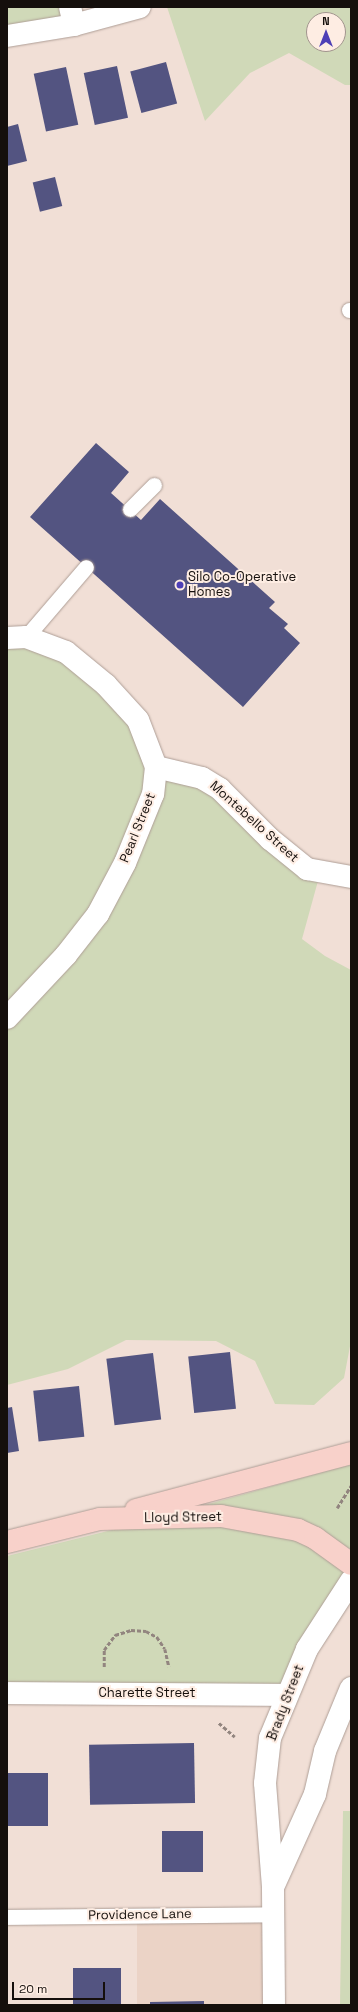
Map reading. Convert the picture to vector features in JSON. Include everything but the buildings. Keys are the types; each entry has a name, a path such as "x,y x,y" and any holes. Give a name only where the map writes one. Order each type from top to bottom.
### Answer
{"main road":[{"path":"100,1520 351,1453"},
{"name":"Lloyd Street","path":"7,1542 100,1520 221,1516 298,1530 315,1538 351,1564"}],"street":[{"path":"7,36 72,16 140,7"},
{"name":"Pearl Street","path":"7,1018 66,955 98,914 125,863 153,794 156,767 138,720 106,685 66,652 16,637"},
{"name":"Montebello Street","path":"156,767 202,778 220,789 270,839 307,869 351,877"},
{"name":"Brady Street","path":"274,2005 273,1888 265,1783 270,1738 286,1696 307,1649 351,1581"},
{"name":"Brady Street","path":"273,1888 315,1794 326,1751 351,1688"},
{"name":"Charette Street","path":"7,1693 170,1693 286,1696"}],"lane":[{"path":"130,509 154,485"},
{"path":"16,637 86,567"},
{"name":"Providence Lane","path":"7,1917 273,1914"}],"path":[{"path":"337,1508 351,1486"},
{"path":"105,1693 104,1650 115,1635 131,1630 146,1631 157,1637 165,1649 169,1666 170,1693"}],"shaded area":[{"path":"137,1916 271,1916 271,2005 137,2005"}],"green space":[{"path":"7,7 68,7 73,28 7,38"},
{"path":"167,7 351,7 351,85 345,85 289,53 250,73 205,121"},
{"path":"7,636 109,684 158,765 203,776 321,870 302,939 325,956 351,970 351,1341 344,1378 314,1405 275,1404 255,1361 216,1341 126,1340 68,1369 7,1385"},
{"path":"351,1464 351,1577 284,1697 7,1695 7,1556 148,1521"},
{"path":"343,1811 351,1811 351,2005 340,2005"}],"place":[{"name":"Silo Co-Operative Homes","path":"180,585"}]}
